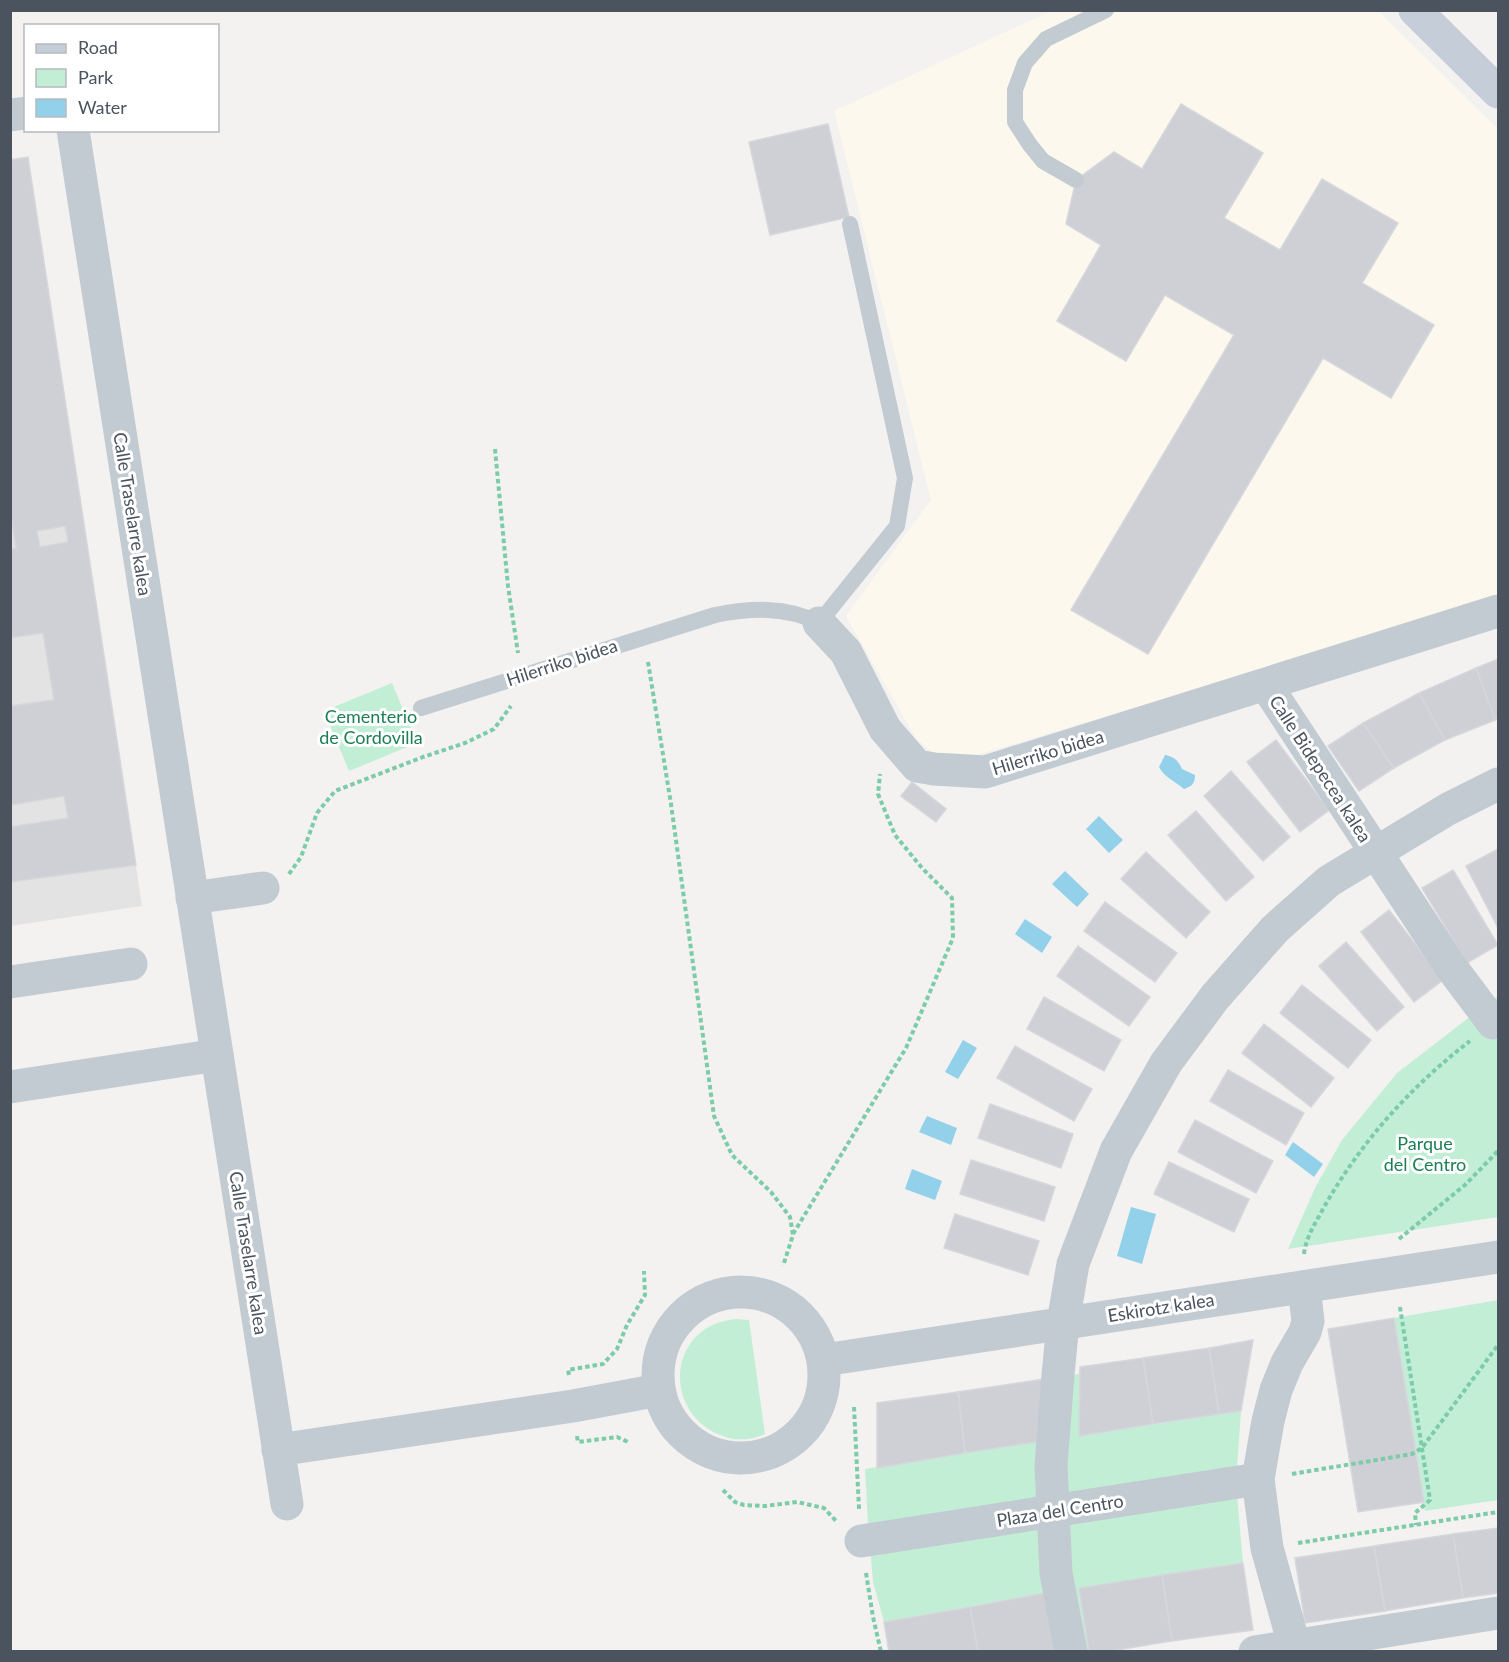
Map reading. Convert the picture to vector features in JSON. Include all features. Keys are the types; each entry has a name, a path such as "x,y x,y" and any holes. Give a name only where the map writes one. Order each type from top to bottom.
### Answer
{"street":[{"path":"1415,10 1498,92"},
{"name":"Calle Traselarre kalea","path":"73,132 287,1504"},
{"name":"Hilerriko bidea","path":"819,623 846,652 885,729 917,766 934,770 985,772 1266,686 1498,611"},
{"name":"Calle Bidepecea kalea","path":"1266,686 1451,967 1492,1023"},
{"name":"Calle Bidepecea kalea","path":"1071,1652 1056,1573 1051,1465 1063,1323 1073,1264 1116,1151 1166,1063 1215,998 1275,929 1329,881 1448,809 1498,784"},
{"path":"192,898 263,888"},
{"path":"10,982 131,964"},
{"path":"10,1087 217,1055"},
{"name":"Eskirotz kalea","path":"824,1360 1498,1257"},
{"path":"1295,1648 1267,1548 1258,1479 1276,1390 1287,1363 1305,1332 1308,1321 1304,1287"},
{"path":"752,1292 777,1299 785,1304 799,1314 815,1335 824,1360 825,1386 818,1411 802,1433 782,1449 757,1458 730,1459 705,1451 690,1441 683,1436 668,1415 658,1390 658,1364 665,1339 680,1318 701,1301 726,1293 752,1292"},
{"path":"278,1450 573,1406 658,1390"},
{"name":"Plaza del Centro","path":"861,1542 1258,1479"},
{"path":"1255,1652 1295,1648 1498,1613"}],"lane":[{"path":"1076,180 1044,161 1030,146 1015,122 1015,90 1025,63 1046,39 1106,10"},
{"path":"819,623 897,526 905,478 850,224"},
{"name":"Hilerriko bidea","path":"421,708 715,615 743,610 774,610 804,615 819,623"}],"path":[{"path":"645,637 714,1116 732,1155 771,1192 790,1217 793,1235"},
{"path":"783,1266 793,1235 906,1048 953,938 952,898 922,868 895,835 878,794 885,729"},
{"path":"1304,1255 1305,1242 1336,1185 1369,1139 1403,1098 1492,1023"},
{"path":"1396,1242 1465,1185 1498,1151"},
{"path":"1400,1307 1430,1500 1415,1514 1416,1525"},
{"path":"1258,1479 1412,1454 1422,1448 1498,1346"},
{"path":"854,1407 861,1542 881,1652"},
{"path":"723,1490 735,1502 744,1505 765,1506 797,1502 824,1508 848,1533 861,1542"},
{"path":"1267,1548 1498,1512"}],"shaded area":[{"path":"1051,11 1378,11 1498,129 1498,599 973,756 934,754 915,737 846,616 931,500 834,111"},
{"path":"28,157 142,906 11,926 10,160"}],"green space":[{"name":"Cementerio de Cordovilla","path":"392,683 417,743 349,771 324,711"},
{"name":"Parque del Centro","path":"1498,996 1498,1217 1288,1249 1316,1186 1342,1140 1397,1073"},
{"path":"1498,1300 1498,1500 1425,1511 1394,1318"},
{"path":"735,1319 749,1320 765,1434 747,1439 729,1438 709,1430 694,1417 685,1401 680,1383 681,1365 687,1348 699,1334 717,1323"},
{"path":"1079,1374 1079,1436 1241,1411 1236,1483 1243,1563 1079,1588 1089,1651 1055,1651 1045,1593 884,1622 873,1582 865,1469 1041,1441 1045,1379"}],"water":[{"path":"1165,755 1175,759 1182,769 1195,775 1191,786 1184,789 1161,771 1159,767"},
{"path":"1099,816 1123,840 1109,853 1086,829"},
{"path":"1065,871 1089,894 1077,907 1052,884"},
{"path":"1025,919 1052,937 1042,953 1015,934"},
{"path":"963,1040 977,1048 958,1079 945,1072"},
{"path":"927,1116 957,1128 951,1145 919,1132"},
{"path":"1293,1142 1323,1164 1314,1177 1285,1155"},
{"path":"912,1169 942,1181 935,1200 905,1189"},
{"path":"1131,1207 1156,1214 1142,1264 1117,1256"}],"building":[{"path":"1181,104 1263,153 1224,218 1280,250 1322,179 1398,223 1362,283 1434,325 1391,398 1323,358 1148,654 1071,610 1234,335 1165,295 1126,361 1057,321 1101,245 1066,224 1076,180 1114,152 1142,169"},
{"path":"828,124 849,217 770,235 749,142"},
{"path":"28,157 136,865 10,882 10,827 68,818 64,796 10,805 10,706 54,700 43,633 10,638 10,549 16,548 10,510 10,160","holes":["65,526 68,542 40,547 37,531"]},
{"path":"1498,659 1498,718 1495,720 1476,668"},
{"path":"1476,668 1495,720 1445,740 1419,693"},
{"path":"1419,693 1445,740 1394,768 1363,723"},
{"path":"1363,723 1394,768 1359,791 1328,746"},
{"path":"1276,740 1329,810 1300,832 1247,762"},
{"path":"1231,771 1290,837 1263,861 1204,796"},
{"path":"912,782 946,809 936,822 901,796"},
{"path":"1196,811 1254,877 1226,901 1168,835"},
{"path":"1498,849 1498,928 1466,866"},
{"path":"1146,852 1210,912 1186,938 1121,879"},
{"path":"1453,870 1498,945 1467,963 1422,888"},
{"path":"1105,902 1177,953 1155,982 1084,931"},
{"path":"1389,910 1443,980 1414,1002 1361,932"},
{"path":"1346,942 1404,1007 1377,1031 1319,966"},
{"path":"1078,946 1150,997 1129,1026 1057,976"},
{"path":"1302,985 1371,1040 1348,1068 1280,1013"},
{"path":"1044,997 1121,1040 1104,1071 1027,1029"},
{"path":"1264,1024 1334,1078 1311,1107 1242,1053"},
{"path":"1015,1046 1092,1089 1074,1121 997,1078"},
{"path":"1228,1070 1304,1113 1286,1145 1210,1101"},
{"path":"990,1104 1073,1134 1061,1168 978,1138"},
{"path":"1195,1120 1273,1161 1256,1193 1178,1152"},
{"path":"971,1160 1055,1187 1044,1221 960,1194"},
{"path":"1169,1162 1249,1199 1234,1232 1154,1194"},
{"path":"955,1214 1039,1241 1028,1275 944,1248"},
{"path":"1394,1318 1424,1502 1358,1512 1328,1329"},
{"path":"1253,1340 1241,1411 1219,1414 1209,1348"},
{"path":"1209,1348 1219,1414 1153,1424 1143,1358"},
{"path":"1143,1358 1153,1424 1079,1436 1080,1367"},
{"path":"1045,1379 1042,1441 965,1453 958,1392"},
{"path":"958,1392 965,1453 877,1468 877,1403"},
{"path":"1498,1528 1498,1593 1463,1598 1453,1534"},
{"path":"1453,1534 1463,1598 1385,1611 1374,1546"},
{"path":"1374,1546 1385,1611 1305,1623 1295,1558"},
{"path":"1243,1563 1253,1630 1172,1641 1162,1575"},
{"path":"1162,1575 1172,1641 1105,1652 1089,1652 1079,1588"},
{"path":"1045,1593 1055,1652 978,1652 970,1607"},
{"path":"970,1607 978,1652 889,1652 884,1622"}]}
